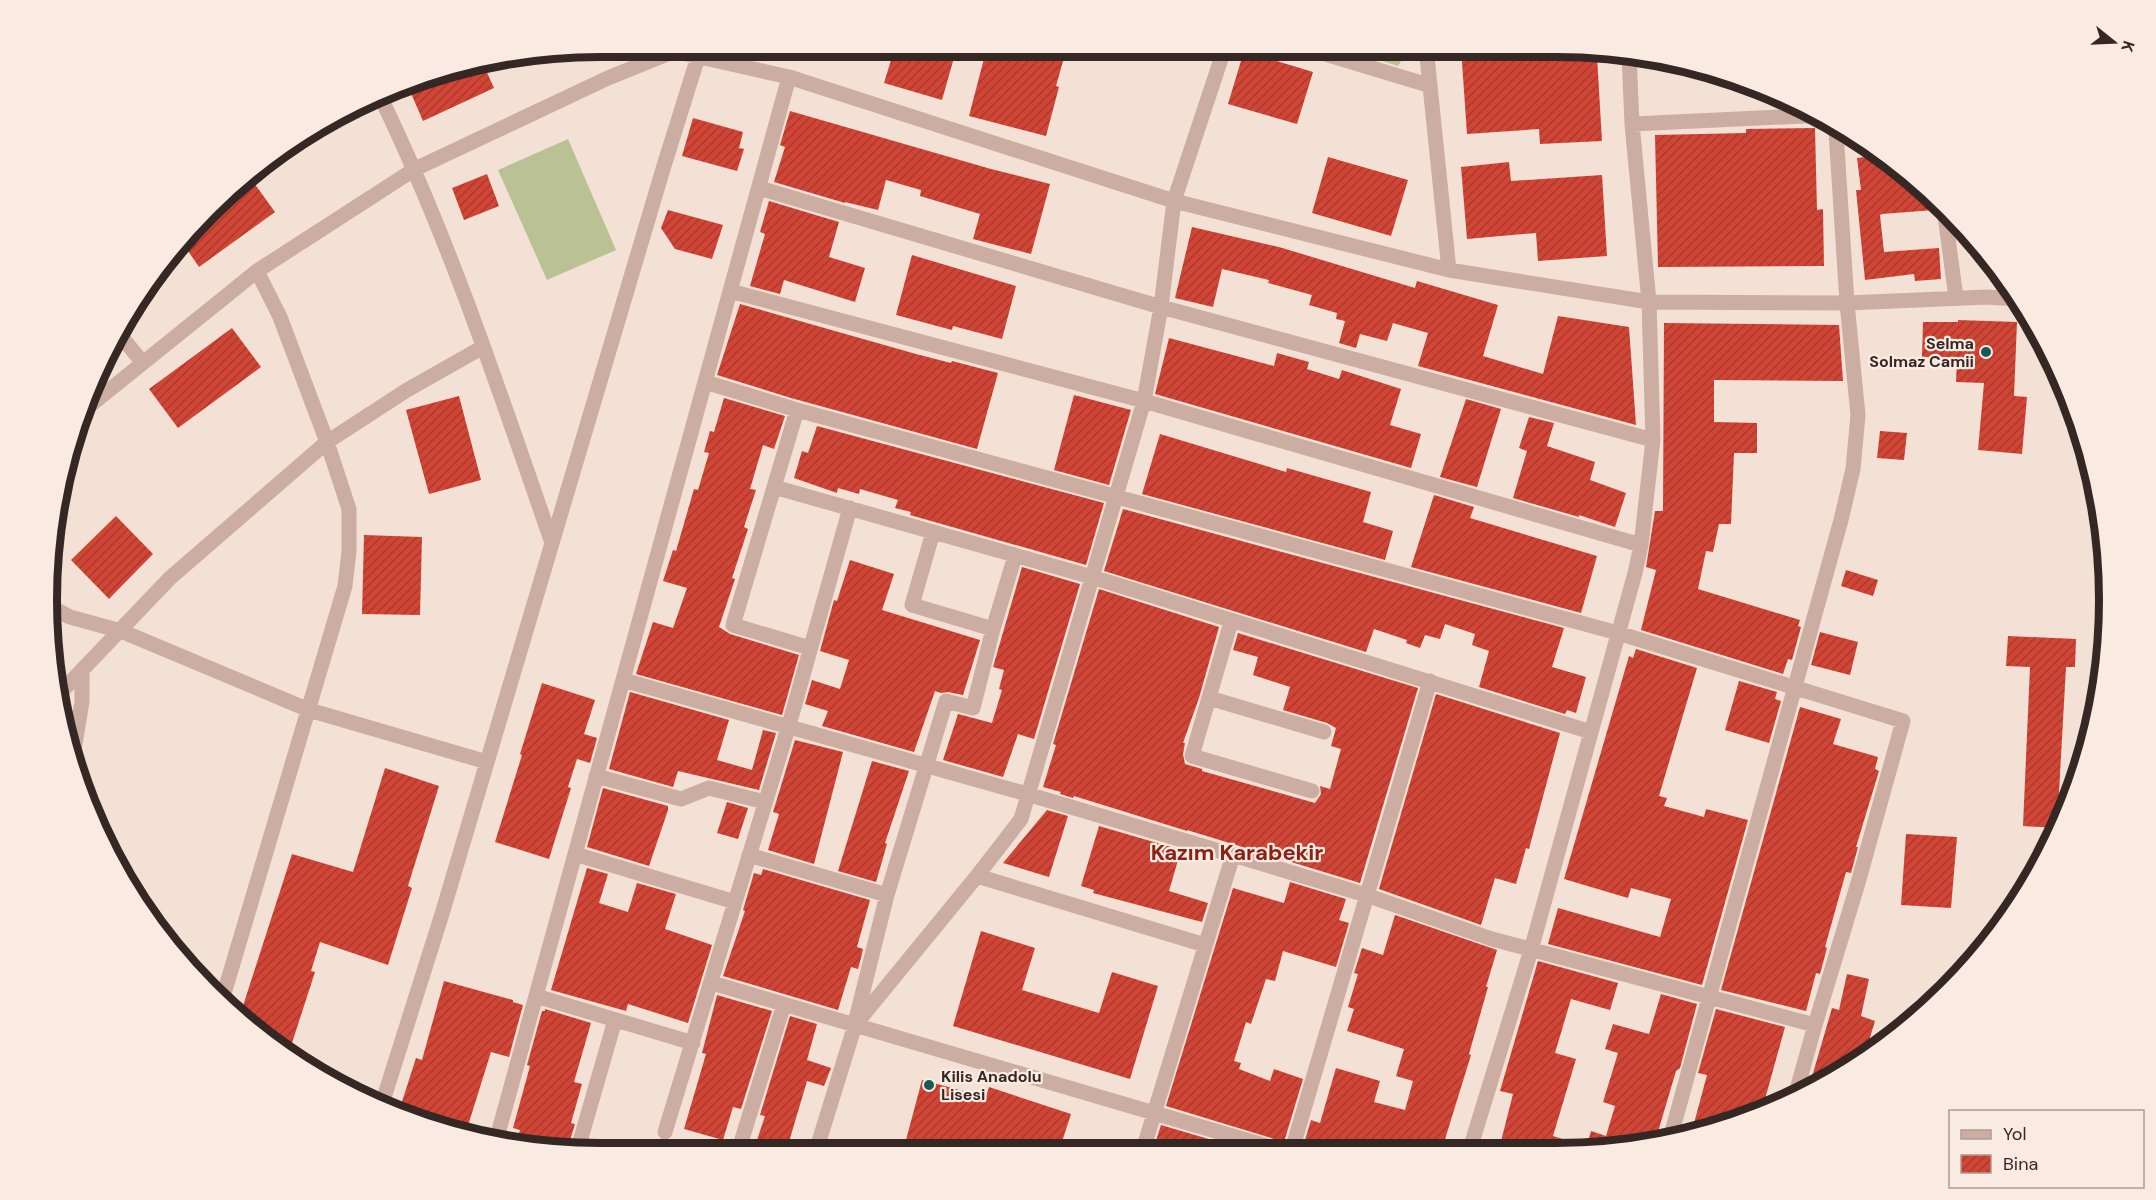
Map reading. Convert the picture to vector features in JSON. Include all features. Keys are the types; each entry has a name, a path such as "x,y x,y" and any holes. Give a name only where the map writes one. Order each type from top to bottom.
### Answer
{"street":[{"path":"94,402 257,271 415,169 608,78 659,57"},
{"path":"384,1098 439,925 698,57 789,77 1174,201 1449,270 1648,303 1847,303 1956,298 2008,299"},
{"path":"855,1025 1021,819 1144,401 1161,307 1174,201 1222,57"},
{"path":"1335,57 1428,85"},
{"path":"1427,57 1449,270"},
{"path":"1472,1143 1531,950 1641,545 1653,440 1648,303 1632,124 1629,62"},
{"path":"498,1134 789,77"},
{"path":"383,102 415,169 483,347 552,543"},
{"path":"1632,124 1802,116"},
{"path":"1672,1130 1796,689 1853,469 1858,415 1847,303 1836,135"},
{"path":"759,188 1161,307 1653,440"},
{"path":"1946,222 1956,298"},
{"path":"225,992 345,586 349,551 349,509 327,442 280,317 257,271"},
{"path":"730,291 1144,401 1641,545"},
{"path":"124,340 143,363"},
{"path":"64,688 122,631 170,578 327,442 407,390 483,347"},
{"path":"705,382 797,410 1618,633 1903,721 1798,1086"},
{"path":"797,410 733,625 810,648"},
{"path":"774,487 1092,577 1590,732"},
{"path":"665,1132 789,725 850,508"},
{"path":"933,532 912,605 993,629"},
{"path":"819,1143 855,1025 887,895 945,701 973,708 1015,556"},
{"path":"57,610 70,617 122,631 309,710 487,762"},
{"path":"1231,622 1192,756 1312,791"},
{"path":"76,740 82,702 82,670"},
{"path":"623,680 789,725 1233,855 1366,895 1492,939 1815,1025"},
{"path":"1294,1143 1430,681"},
{"path":"1209,698 1324,732"},
{"path":"597,776 681,799 709,788 765,802"},
{"path":"575,854 735,902"},
{"path":"749,855 887,895"},
{"path":"1145,1143 1233,855"},
{"path":"977,876 1205,945"},
{"path":"712,983 1257,1143"},
{"path":"536,996 693,1043"},
{"path":"741,1143 784,1004"},
{"path":"580,1142 615,1020"}],"green space":[{"path":"1370,57 1404,57 1398,66"},
{"path":"568,139 616,250 547,280 498,170"}],"building":[{"path":"892,57 954,57 942,100 884,83"},
{"path":"984,57 1064,57 1046,136 969,116"},
{"path":"1242,57 1264,57 1313,72 1297,124 1228,104"},
{"path":"1462,57 1507,57 1507,61 1571,57 1597,59 1602,141 1540,144 1539,129 1467,134"},
{"path":"485,69 494,88 423,121 410,91"},
{"path":"790,111 1050,184 1031,254 973,239 980,214 920,196 921,190 886,180 878,210 845,203 774,182 785,147 780,145"},
{"path":"693,118 743,132 739,148 744,149 737,171 682,156"},
{"path":"1815,128 1817,210 1823,209 1824,266 1658,267 1655,135 1746,133 1746,129"},
{"path":"1328,157 1408,180 1391,236 1312,213"},
{"path":"1869,157 1887,169 1934,210 1880,215 1884,252 1939,248 1941,279 1915,281 1914,274 1865,280 1856,190 1861,190 1857,158"},
{"path":"1509,162 1511,181 1602,175 1607,256 1538,261 1536,233 1467,239 1461,167"},
{"path":"487,174 499,206 464,220 452,188"},
{"path":"253,182 275,212 199,267 186,249 216,216"},
{"path":"769,201 839,222 829,257 865,268 855,302 784,280 780,294 750,286 765,234 760,232"},
{"path":"668,210 723,225 712,259 675,249 661,228"},
{"path":"1192,227 1279,247 1415,288 1417,281 1498,305 1483,356 1543,374 1558,316 1629,327 1636,425 1418,366 1428,333 1393,323 1387,341 1360,334 1356,348 1339,343 1345,321 1336,319 1337,313 1309,305 1312,295 1268,283 1269,280 1222,269 1213,307 1175,298"},
{"path":"912,255 1016,286 1002,339 953,326 952,330 896,315"},
{"path":"740,304 916,354 998,373 977,449 791,398 717,375"},
{"path":"1958,320 2017,322 2014,396 2027,397 2022,454 1978,450 1984,383 1956,382 1957,357 1922,357 1923,322 1958,322"},
{"path":"1664,323 1839,325 1843,381 1714,380 1714,422 1757,423 1757,453 1734,453 1731,524 1719,524 1713,552 1706,551 1698,589 1800,620 1798,626 1801,627 1792,660 1788,659 1783,674 1641,630 1656,570 1646,567 1655,511 1663,511"},
{"path":"232,328 261,367 178,428 149,389"},
{"path":"1169,338 1274,366 1277,353 1309,362 1307,369 1339,379 1342,370 1401,389 1390,425 1421,434 1411,468 1155,394"},
{"path":"1074,395 1131,410 1109,485 1054,470"},
{"path":"459,396 481,480 429,494 406,410"},
{"path":"724,398 785,416 774,449 763,445 750,489 756,490 744,527 748,529 719,627 730,634 799,655 782,715 636,674 653,622 673,628 687,588 663,581 673,550 676,551 694,489 698,490 709,453 704,452 710,431 714,432"},
{"path":"1466,399 1501,409 1477,487 1440,477"},
{"path":"1529,417 1554,423 1547,446 1595,462 1590,480 1626,493 1615,527 1513,498 1527,451 1519,448"},
{"path":"817,426 1104,503 1086,565 910,515 911,512 895,508 898,500 860,489 859,494 838,488 837,493 794,478 802,451 808,453"},
{"path":"1880,431 1907,433 1904,460 1877,458"},
{"path":"1160,434 1286,472 1287,468 1371,492 1363,522 1393,531 1385,560 1142,494"},
{"path":"1434,495 1474,507 1470,518 1597,556 1581,613 1411,567"},
{"path":"1123,509 1564,628 1552,667 1586,677 1576,713 1567,710 1565,714 1479,687 1489,651 1472,645 1475,634 1445,624 1440,639 1425,635 1420,648 1406,643 1407,640 1374,629 1366,652 1104,571"},
{"path":"116,516 153,554 109,599 71,560"},
{"path":"364,535 422,537 420,615 362,614"},
{"path":"850,560 894,574 882,610 980,640 963,695 935,691 914,752 822,726 828,711 805,704 812,680 840,689 849,660 820,651 834,600 837,601"},
{"path":"1022,567 1080,584 1034,739 1018,734 1003,777 943,760 958,714 992,723 1002,690 999,689 1004,670 993,667"},
{"path":"1846,570 1878,580 1873,596 1841,586"},
{"path":"1099,589 1219,627 1199,698 1183,743 1185,743 1183,754 1185,764 1202,769 1202,771 1315,803 1321,794 1320,786 1330,789 1341,749 1331,746 1336,728 1327,723 1283,710 1290,687 1253,675 1258,657 1233,650 1238,633 1418,688 1360,883 1074,796 1073,798 1043,787 1056,745 1053,744"},
{"path":"1820,632 1858,642 1850,675 1811,665"},
{"path":"2008,636 2076,639 2075,667 2066,667 2058,808 2049,828 2023,826 2030,667 2006,666"},
{"path":"1636,649 1697,668 1659,796 1667,798 1664,806 1704,817 1706,809 1748,820 1702,985 1548,944 1558,908 1660,937 1671,899 1631,888 1628,898 1564,879 1629,656 1633,658"},
{"path":"1739,681 1777,692 1775,699 1781,701 1769,743 1725,730"},
{"path":"542,683 595,700 584,734 597,738 590,763 577,759 568,787 571,788 549,859 495,842"},
{"path":"630,692 729,720 717,760 752,770 763,730 776,733 759,790 678,771 673,787 609,769"},
{"path":"1436,694 1560,733 1529,849 1526,848 1516,884 1495,878 1481,925 1379,889"},
{"path":"1800,707 1841,719 1833,744 1878,757 1875,769 1879,771 1856,847 1858,847 1851,873 1846,872 1825,947 1827,948 1820,974 1816,973 1806,1011 1721,990"},
{"path":"795,740 843,752 814,864 768,850 779,814 773,812"},
{"path":"872,761 909,771 885,843 887,844 876,882 838,871"},
{"path":"385,768 439,786 408,886 412,888 388,965 320,942 311,971 315,972 292,1043 282,1040 242,1008 292,854 353,872"},
{"path":"603,788 668,806 649,866 587,847"},
{"path":"727,802 748,808 738,839 717,833"},
{"path":"1047,810 1068,816 1049,877 1003,863"},
{"path":"1099,826 1181,850 1169,891 1208,903 1202,922 1093,893 1094,890 1081,886"},
{"path":"1906,834 1957,837 1951,908 1901,905"},
{"path":"587,868 608,874 599,903 628,912 637,883 676,894 665,929 712,945 688,1023 628,1004 626,1011 551,990"},
{"path":"763,869 870,900 857,947 863,949 858,969 851,967 838,1010 723,976 745,911 743,910 754,873 761,875"},
{"path":"1290,882 1346,899 1339,920 1349,923 1336,967 1283,951 1275,981 1266,979 1251,1024 1246,1022 1234,1061 1241,1063 1239,1069 1270,1081 1274,1069 1303,1079 1284,1142 1166,1106 1233,888 1284,903"},
{"path":"1395,915 1497,950 1469,1054 1471,1055 1444,1143 1304,1143 1311,1120 1320,1123 1336,1068 1380,1081 1374,1102 1405,1110 1413,1081 1396,1076 1404,1049 1347,1031 1354,1009 1348,1007 1358,974 1354,973 1362,948 1383,955"},
{"path":"981,931 1035,948 1022,990 1099,1013 1112,972 1158,986 1130,1079 953,1026"},
{"path":"1538,961 1618,983 1610,1010 1571,999 1555,1053 1576,1059 1553,1136 1574,1143 1501,1143 1513,1094 1500,1091"},
{"path":"1847,974 1869,979 1861,1016 1875,1021 1868,1044 1811,1079 1832,1008 1839,1010"},
{"path":"444,981 513,1000 523,1005 509,1057 491,1052 468,1126 401,1105 416,1058 422,1060"},
{"path":"1661,994 1697,1004 1680,1068 1676,1071 1657,1134 1588,1142 1591,1131 1606,1136 1615,1106 1603,1102 1618,1053 1605,1049 1613,1024 1649,1034"},
{"path":"717,995 772,1011 741,1109 733,1107 723,1140 684,1129 706,1054 702,1053"},
{"path":"545,1009 591,1023 574,1082 582,1084 571,1123 575,1124 570,1142 518,1136 520,1130 513,1128 530,1066 527,1065 542,1011"},
{"path":"1716,1009 1785,1027 1764,1102 1694,1125 1707,1075 1698,1073"},
{"path":"790,1016 817,1024 807,1060 831,1068 824,1086 807,1081 789,1143 756,1143 765,1116 760,1115"},
{"path":"922,1080 986,1097 989,1087 1071,1114 1062,1143 915,1143 906,1140"},
{"path":"1161,1125 1222,1143 1155,1143"}],"place":[{"name":"Selma Solmaz Camii","path":"1986,352"},
{"name":"Kilis Anadolu Lisesi","path":"929,1085"}],"district":[{"name":"Kazım Karabekir","path":"1237,852"}]}
